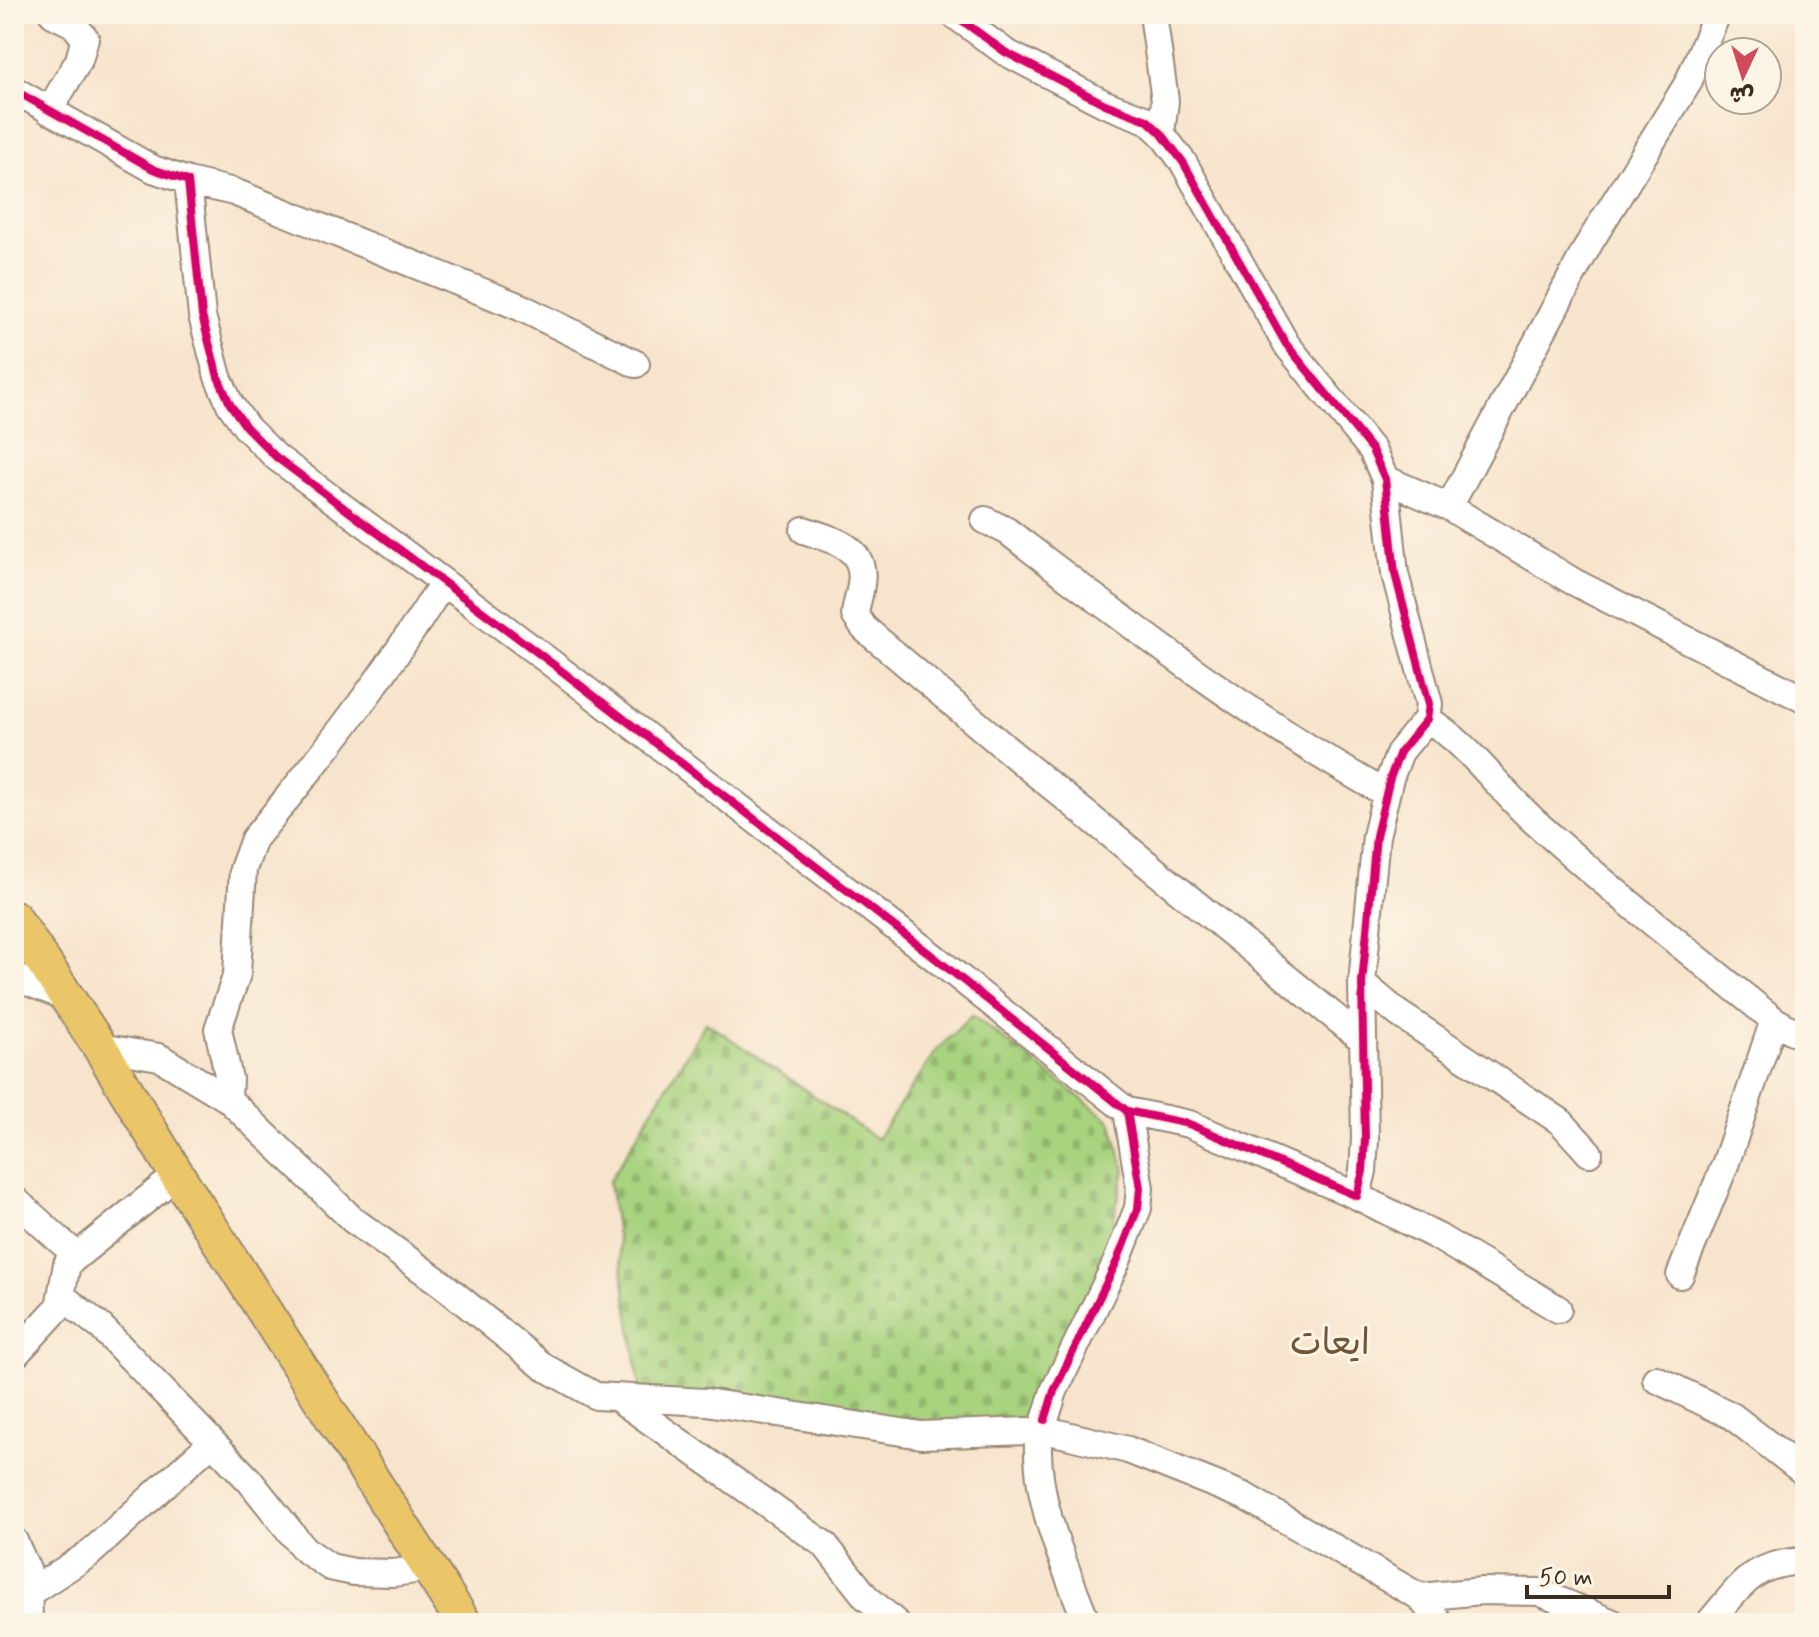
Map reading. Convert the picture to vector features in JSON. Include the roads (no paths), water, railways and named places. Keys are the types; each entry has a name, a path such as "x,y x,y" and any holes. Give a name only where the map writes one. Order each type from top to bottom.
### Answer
{"main road":[{"path":"14,918 100,1047 177,1175 464,1623"}],"street":[{"path":"49,111 79,60 85,38 73,24 53,14"},
{"path":"953,14 1005,52 1105,104 1147,120 1161,133 1188,170 1286,344 1372,450 1385,479 1391,549 1409,631 1428,689 1427,719 1400,752 1385,793 1368,894 1362,983 1364,1149 1357,1196"},
{"path":"1153,14 1165,101 1161,133"},
{"path":"1449,507 1590,242 1688,83 1717,14"},
{"path":"14,90 153,169 234,192 520,307 636,364"},
{"path":"188,181 202,316 218,377 230,404 246,427 276,457 930,954 1127,1111 1189,1124 1357,1196 1438,1237 1558,1309"},
{"path":"1385,479 1449,507 1574,582 1805,700"},
{"path":"985,520 1007,531 1150,643 1238,704 1385,793"},
{"path":"804,530 846,544 856,555 862,565 862,583 855,615 864,628 1028,767 1363,1040"},
{"path":"228,1099 229,1079 218,1029 237,974 243,869 247,854 254,839 375,689 443,583"},
{"path":"1427,719 1452,734 1530,817 1566,849 1774,1020 1805,1038"},
{"path":"14,977 64,996"},
{"path":"1362,983 1399,1014 1561,1122 1589,1153"},
{"path":"1680,1275 1725,1165 1774,1020"},
{"path":"100,1047 159,1057 228,1099 247,1114 309,1181 353,1220 442,1284 544,1367 596,1396 706,1402 921,1435 1042,1431 1128,1450 1244,1496 1420,1597 1440,1623"},
{"path":"1087,1623 1042,1495 1037,1472 1042,1431 1054,1391 1117,1261 1138,1208 1140,1188 1127,1111"},
{"path":"14,1356 48,1321 63,1297 64,1270 177,1175"},
{"path":"14,1199 77,1256"},
{"path":"63,1297 101,1327 249,1480 304,1549 330,1567 373,1573 429,1568"},
{"path":"1656,1379 1732,1416 1805,1473"},
{"path":"619,1399 825,1545 866,1597 896,1623"},
{"path":"29,1593 89,1554 211,1443"},
{"path":"14,1541 28,1572 29,1623"},
{"path":"1709,1623 1755,1571 1779,1562 1805,1561"},
{"path":"1420,1597 1482,1591 1539,1592 1613,1623"}],"district":[{"name":"ايعات","path":"1330,1341"}]}
